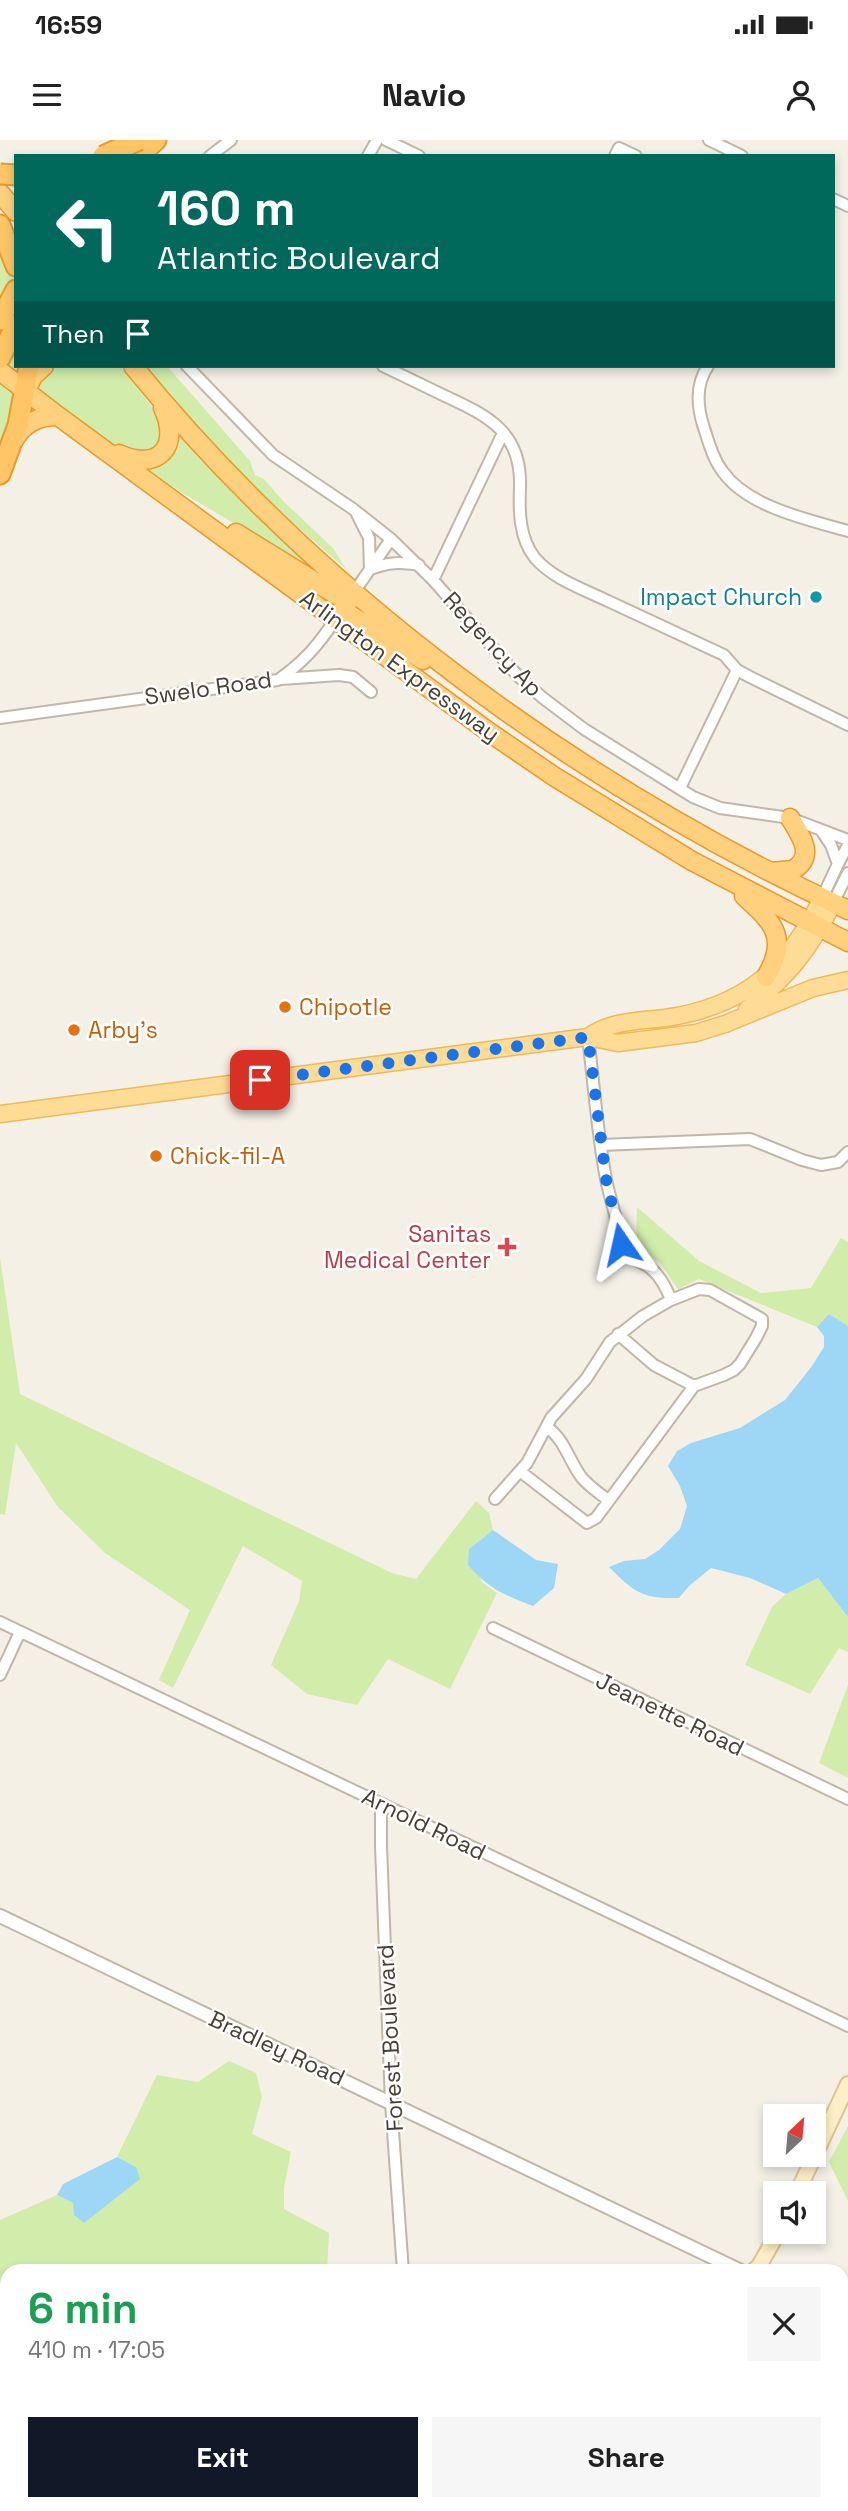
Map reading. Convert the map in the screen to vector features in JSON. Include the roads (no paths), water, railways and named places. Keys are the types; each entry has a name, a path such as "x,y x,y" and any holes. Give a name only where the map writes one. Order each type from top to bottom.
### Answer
{"highway":[{"path":"107,154 137,140"},
{"path":"120,154 137,140"},
{"path":"141,154 156,140"},
{"path":"0,193 14,210"},
{"path":"0,225 14,261"},
{"path":"0,320 14,294"},
{"path":"0,358 14,329"},
{"path":"0,474 11,447 29,368"},
{"path":"25,392 33,376 42,368"},
{"name":"Arlington Expressway","path":"135,368 345,606 548,773 720,876 848,942"},
{"path":"0,371 143,478 345,606"},
{"path":"79,432 134,460 147,460 157,456 167,446 171,432 166,415 151,388"},
{"path":"11,447 27,424 44,417 58,416"},
{"name":"Arlington Expressway","path":"345,606 631,793 771,872 834,904"},
{"path":"771,872 793,870 803,860 806,852 804,841 790,818"},
{"path":"720,876 762,913 776,932 778,950 766,976"}],"main road":[{"path":"0,1114 588,1037 615,1024 679,1016 710,1008 739,995 766,976 834,904"},
{"path":"725,1024 787,975 808,950 815,926"},
{"path":"588,1037 618,1043 687,1034 725,1024 813,988 848,980"},
{"path":"803,2181 848,2084"},
{"path":"760,2264 772,2244"}],"street":[{"path":"214,154 231,140"},
{"path":"386,140 415,154"},
{"path":"709,140 738,154"},
{"path":"0,162 14,180"},
{"name":"Regency Ap","path":"189,368 273,455 354,509 391,539 419,565 490,645 543,698 584,729 680,788 720,808 790,818 820,827 848,842"},
{"path":"387,368 484,414 503,433 517,458 518,510 523,533 536,558 554,574 724,655 737,670 848,725"},
{"path":"706,368 700,384 699,414 716,462 731,482 755,499 774,507 848,531"},
{"path":"433,580 503,433"},
{"path":"354,509 369,538 370,569 387,563 419,565"},
{"name":"Swelo Road","path":"0,718 278,680 299,665 318,646 391,539"},
{"path":"680,788 737,670"},
{"path":"278,680 339,675 353,677 371,692"},
{"path":"820,827 838,864"},
{"path":"834,904 838,864 848,842"},
{"path":"834,904 848,873"},
{"path":"588,1037 606,1179 618,1225 621,1254 652,1268 660,1277 671,1300"},
{"path":"601,1145 750,1139 809,1163 827,1166 838,1162 848,1152"},
{"path":"495,1499 521,1472 551,1418 586,1379 618,1334 671,1300 699,1289 710,1290 762,1319 757,1338 734,1370 694,1386 596,1518 587,1523 521,1472"},
{"path":"618,1334 654,1365 694,1386"},
{"path":"547,1427 562,1443 580,1475 608,1500"},
{"name":"Arnold Road","path":"0,1622 848,2026"},
{"name":"Jeanette Road","path":"492,1628 848,1799"},
{"path":"0,1675 20,1632"},
{"name":"Forest Boulevard","path":"383,1804 381,1846 391,2103 402,2264"},
{"name":"Bradley Road","path":"0,1916 726,2264"}],"water":[{"path":"829,1314 848,1326 848,1617 818,1578 786,1594 750,1578 711,1568 679,1598 647,1595 625,1583 609,1567 624,1561 645,1559 659,1550 680,1529 687,1506 680,1486 668,1466 677,1451 691,1443 740,1428 785,1400 824,1347 824,1336 817,1327"},
{"path":"493,1530 536,1560 558,1564 554,1588 533,1606 498,1590 468,1565 469,1549"},
{"path":"117,2157 136,2167 140,2179 84,2223 74,2215 73,2203 57,2195 63,2184"}],"place":[{"name":"Impact Church","path":"816,597"},
{"name":"Chipotle","path":"285,1007"},
{"name":"Arby's","path":"74,1030"},
{"name":"Chick-fil-A","path":"156,1156"},
{"name":"Sanitas Medical Center","path":"507,1247"}]}
